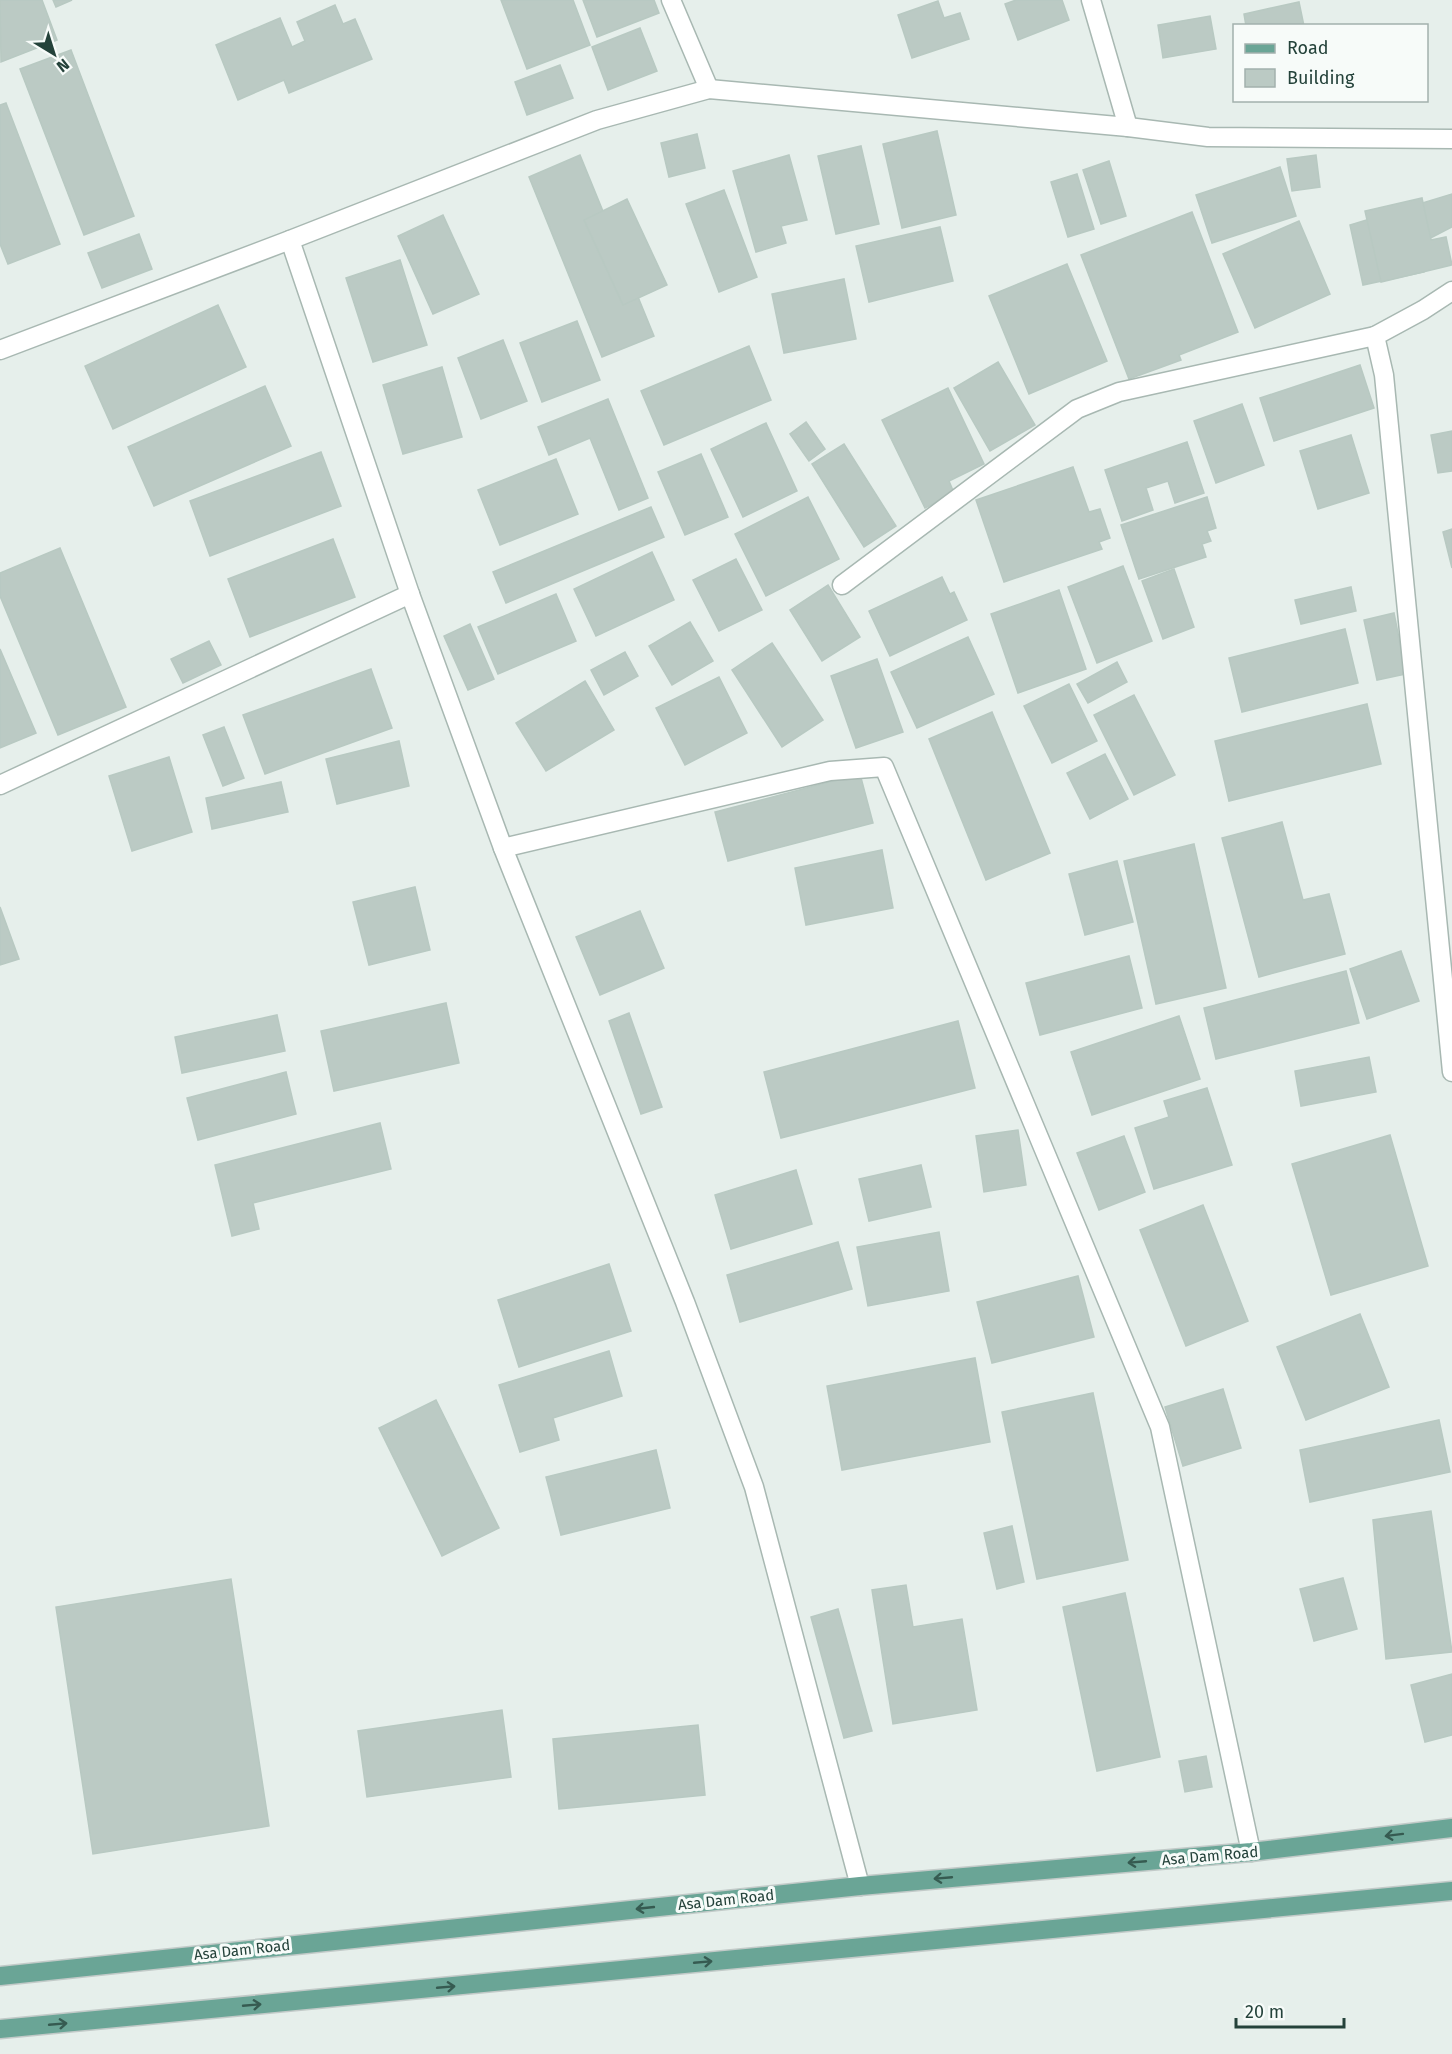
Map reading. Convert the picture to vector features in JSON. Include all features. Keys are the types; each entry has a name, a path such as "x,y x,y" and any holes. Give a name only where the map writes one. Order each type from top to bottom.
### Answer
{"main road":[{"name":"Asa Dam Road","path":"0,1976 860,1886 1251,1852 1452,1828"},
{"path":"0,2029 1452,1891"}],"street":[{"path":"671,0 709,89"},
{"path":"1091,0 1128,127"},
{"path":"0,350 597,120 709,89 1128,127 1209,137 1452,139"},
{"path":"290,240 410,594 503,848 681,1291 754,1487 860,1886"},
{"path":"842,585 1077,409 1119,392 1375,336 1452,291"},
{"path":"1375,336 1384,375 1452,1072"},
{"path":"0,785 410,594"},
{"path":"503,848 830,771 884,767 1160,1427 1251,1852"}],"building":[{"path":"0,0 42,0 57,40 1,62"},
{"path":"53,0 72,0 56,7"},
{"path":"501,0 573,0 590,45 527,69"},
{"path":"583,0 654,0 659,13 597,37"},
{"path":"1016,0 1062,0 1069,20 1018,40 1005,4"},
{"path":"938,1 944,18 960,13 969,39 912,58 898,15"},
{"path":"1299,2 1304,24 1246,24 1244,14"},
{"path":"335,5 343,24 355,19 372,59 289,93 284,80 238,100 216,45 280,18 292,47 305,41 297,22"},
{"path":"1210,16 1216,49 1163,58 1158,25"},
{"path":"640,28 657,71 608,90 592,47"},
{"path":"71,50 134,216 84,235 20,69"},
{"path":"560,65 573,98 527,115 515,82"},
{"path":"6,103 60,244 8,264 0,244 0,105"},
{"path":"937,131 956,215 902,228 883,144"},
{"path":"697,134 705,168 669,177 661,143"},
{"path":"861,146 879,224 836,234 818,156"},
{"path":"580,155 654,336 602,357 529,177"},
{"path":"789,155 807,220 781,226 786,243 756,252 733,171"},
{"path":"1316,155 1320,187 1292,191 1287,159"},
{"path":"1109,161 1126,216 1101,224 1083,170"},
{"path":"1280,167 1296,216 1212,243 1196,195"},
{"path":"1077,174 1094,229 1068,237 1051,182"},
{"path":"724,190 757,277 719,292 686,204"},
{"path":"1452,194 1452,227 1417,245 1424,272 1363,285 1350,225"},
{"path":"1422,198 1431,240 1446,237 1452,265 1381,282 1365,211"},
{"path":"627,199 667,285 623,305 584,220"},
{"path":"1192,212 1238,332 1179,355 1181,360 1129,379 1081,255"},
{"path":"443,215 479,294 433,314 398,236"},
{"path":"1299,221 1330,294 1255,328 1223,254"},
{"path":"940,227 953,281 869,302 856,246"},
{"path":"139,234 152,269 102,288 88,253"},
{"path":"400,260 427,345 373,362 346,278"},
{"path":"1067,264 1107,361 1029,394 989,296"},
{"path":"844,279 856,339 784,353 772,294"},
{"path":"218,305 246,367 113,429 85,366"},
{"path":"577,321 600,380 542,402 520,343"},
{"path":"503,340 527,401 481,419 458,358"},
{"path":"749,346 771,400 664,445 641,391"},
{"path":"998,362 1035,425 990,451 954,388"},
{"path":"1360,365 1374,408 1274,441 1260,398"},
{"path":"442,367 462,437 403,454 383,385"},
{"path":"265,386 291,446 154,506 128,447"},
{"path":"948,388 984,464 949,481 954,493 925,508 882,420"},
{"path":"608,399 648,498 619,510 590,438 549,455 538,427"},
{"path":"1242,404 1264,465 1216,483 1194,421"},
{"path":"806,422 825,449 809,461 790,434"},
{"path":"766,423 797,491 743,517 711,449"},
{"path":"1452,431 1452,471 1438,473 1431,435"},
{"path":"1351,435 1369,493 1318,509 1300,451"},
{"path":"1187,442 1204,493 1175,503 1168,481 1146,488 1153,510 1122,521 1105,470"},
{"path":"844,444 896,526 864,547 812,464"},
{"path":"321,452 341,506 210,556 190,501"},
{"path":"701,454 728,517 685,535 658,472"},
{"path":"556,459 578,514 500,545 478,490"},
{"path":"1073,467 1089,512 1100,509 1110,538 1099,542 1102,549 1004,582 976,500"},
{"path":"808,497 839,559 766,596 735,534"},
{"path":"1207,497 1216,528 1207,531 1211,541 1202,544 1206,557 1139,579 1121,525"},
{"path":"651,507 664,537 506,603 493,572"},
{"path":"1452,529 1452,568 1443,532"},
{"path":"333,539 355,597 250,637 228,579"},
{"path":"60,548 126,707 58,735 0,596 0,573"},
{"path":"652,552 674,600 596,636 574,589"},
{"path":"736,559 762,610 719,631 693,580"},
{"path":"1123,566 1152,641 1097,663 1068,587"},
{"path":"1174,569 1194,627 1163,639 1142,581"},
{"path":"942,577 950,594 954,592 967,620 890,656 869,611"},
{"path":"828,585 860,637 822,661 790,610"},
{"path":"1351,587 1356,611 1301,624 1295,600"},
{"path":"1059,590 1086,669 1018,693 991,614"},
{"path":"556,594 576,641 498,674 478,627"},
{"path":"1394,613 1406,674 1377,680 1364,620"},
{"path":"690,622 713,661 672,685 649,646"},
{"path":"470,624 494,679 468,690 444,636"},
{"path":"1345,629 1358,683 1242,712 1229,658"},
{"path":"968,637 994,694 917,728 891,672"},
{"path":"209,641 221,665 183,683 171,659"},
{"path":"772,643 823,720 782,747 732,670"},
{"path":"0,649 36,733 0,748"},
{"path":"625,652 638,676 604,695 591,670"},
{"path":"877,659 903,732 856,748 831,676"},
{"path":"1117,662 1127,682 1088,703 1077,684"},
{"path":"371,669 392,728 265,774 243,715"},
{"path":"719,677 747,733 685,765 656,708"},
{"path":"585,681 614,730 546,771 516,723"},
{"path":"1069,684 1097,741 1052,763 1024,706"},
{"path":"1134,695 1175,775 1134,795 1094,715"},
{"path":"1367,704 1381,764 1229,801 1215,741"},
{"path":"992,712 1050,853 986,880 929,739"},
{"path":"224,727 244,778 223,786 203,735"},
{"path":"399,741 409,786 337,804 326,759"},
{"path":"1105,754 1128,799 1090,819 1067,773"},
{"path":"169,757 192,832 132,851 109,776"},
{"path":"860,774 873,823 728,861 715,812"},
{"path":"281,782 288,812 212,829 206,798"},
{"path":"1282,822 1303,900 1329,894 1345,954 1259,977 1222,838"},
{"path":"1194,844 1226,988 1156,1004 1124,861"},
{"path":"882,850 893,908 806,925 795,868"},
{"path":"1117,861 1133,922 1085,935 1069,874"},
{"path":"415,887 430,950 369,965 353,902"},
{"path":"0,907 19,959 0,965"},
{"path":"640,911 664,968 600,995 576,937"},
{"path":"1401,951 1419,1001 1367,1019 1350,969"},
{"path":"1129,956 1142,1008 1040,1035 1026,983"},
{"path":"1346,971 1359,1023 1216,1059 1204,1008"},
{"path":"446,1003 459,1063 334,1091 321,1031"},
{"path":"629,1013 662,1107 641,1114 609,1021"},
{"path":"277,1015 285,1051 182,1073 175,1037"},
{"path":"1179,1016 1200,1079 1092,1115 1071,1052"},
{"path":"958,1021 975,1088 781,1138 764,1072"},
{"path":"1369,1057 1376,1092 1301,1106 1295,1071"},
{"path":"286,1072 296,1114 198,1140 187,1098"},
{"path":"1207,1088 1232,1165 1154,1189 1135,1128 1169,1117 1164,1101"},
{"path":"380,1123 391,1169 253,1203 259,1229 232,1236 215,1165"},
{"path":"1018,1130 1026,1185 984,1192 976,1136"},
{"path":"1390,1135 1428,1266 1331,1295 1292,1164"},
{"path":"1124,1136 1145,1192 1099,1210 1077,1153"},
{"path":"921,1165 931,1207 869,1221 859,1179"},
{"path":"796,1170 812,1224 731,1249 715,1195"},
{"path":"1203,1205 1248,1321 1186,1346 1140,1230"},
{"path":"939,1232 949,1291 868,1306 857,1247"},
{"path":"838,1242 852,1289 740,1322 727,1275"},
{"path":"609,1264 631,1331 519,1367 498,1300"},
{"path":"1078,1276 1094,1337 992,1363 977,1302"},
{"path":"1360,1314 1389,1387 1306,1420 1277,1347"},
{"path":"609,1351 622,1396 553,1418 559,1440 520,1452 499,1385"},
{"path":"975,1358 990,1442 842,1470 827,1386"},
{"path":"1223,1389 1241,1448 1183,1466 1165,1407"},
{"path":"1093,1393 1128,1560 1037,1579 1002,1412"},
{"path":"436,1400 499,1528 442,1556 379,1428"},
{"path":"1439,1420 1450,1472 1310,1502 1300,1450"},
{"path":"656,1450 670,1508 561,1535 546,1477"},
{"path":"1431,1511 1452,1652 1386,1659 1373,1520"},
{"path":"1012,1526 1024,1582 997,1589 984,1533"},
{"path":"1343,1578 1357,1629 1314,1641 1300,1589"},
{"path":"231,1579 269,1826 93,1854 56,1607"},
{"path":"906,1585 913,1627 962,1619 977,1710 893,1724 872,1590"},
{"path":"1125,1593 1160,1757 1097,1771 1063,1607"},
{"path":"838,1609 872,1731 844,1738 811,1617"},
{"path":"1452,1674 1452,1735 1425,1742 1411,1685"},
{"path":"502,1710 511,1777 367,1797 358,1731"},
{"path":"698,1725 705,1795 559,1809 553,1739"},
{"path":"1206,1756 1212,1787 1185,1792 1179,1761"}]}
